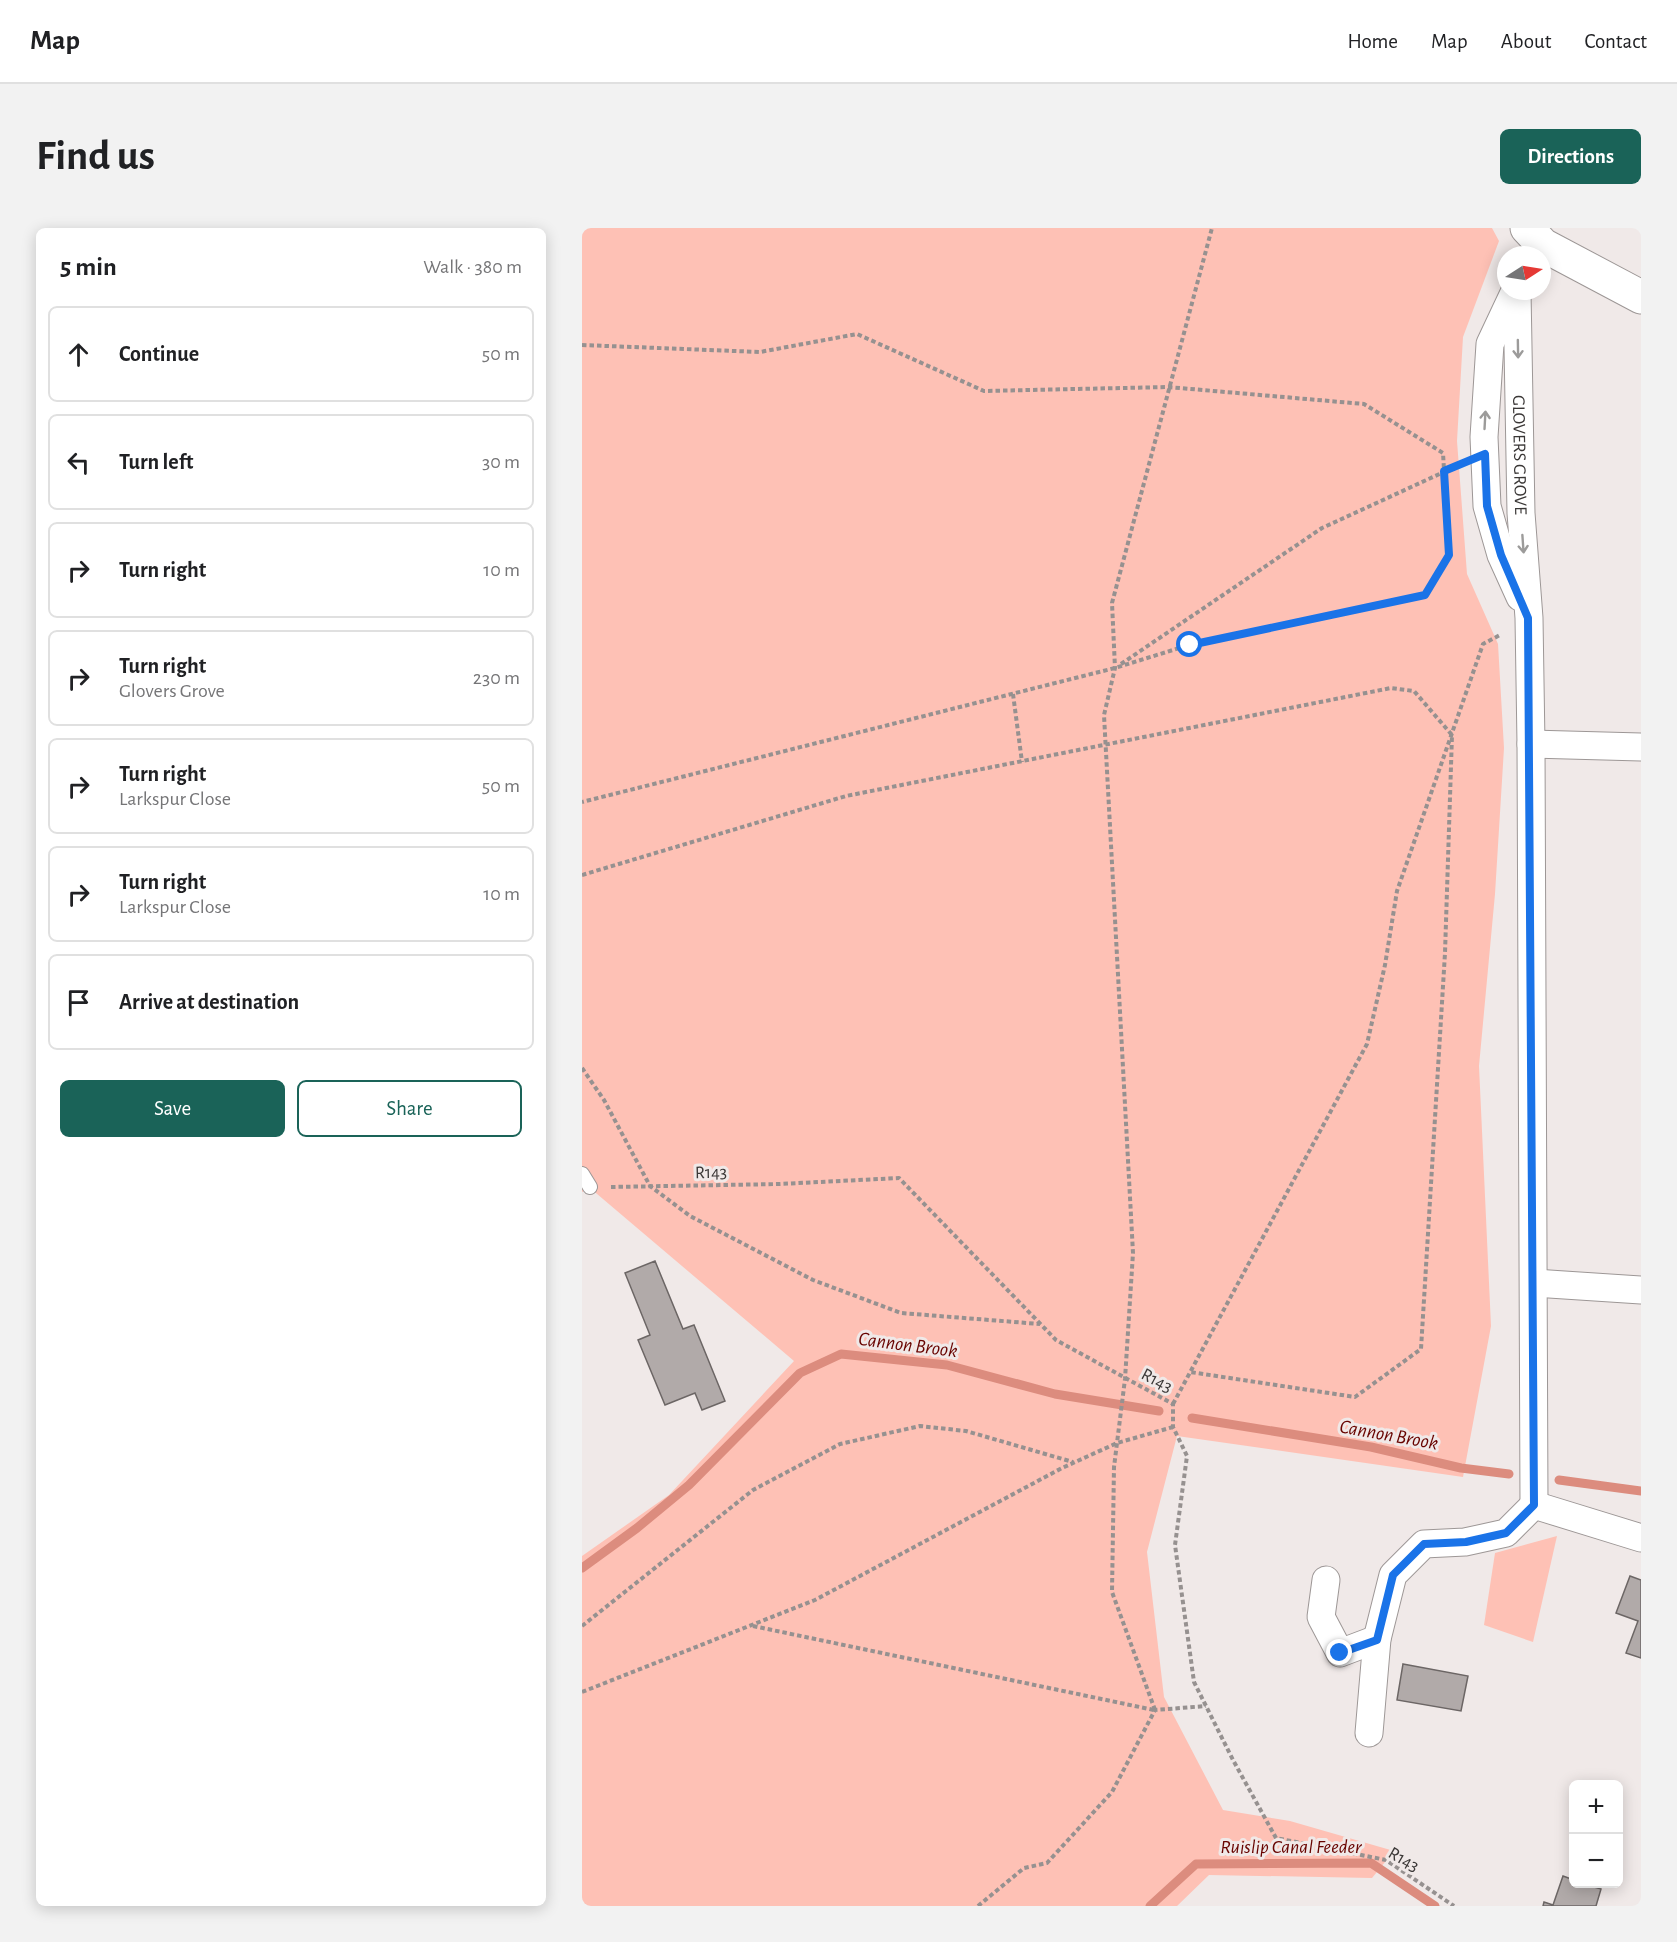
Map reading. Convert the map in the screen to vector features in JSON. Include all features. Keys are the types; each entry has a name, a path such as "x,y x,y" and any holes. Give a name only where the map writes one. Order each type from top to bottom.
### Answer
{"street":[{"path":"1536,243 1641,297"},
{"name":"GLOVERS GROVE","path":"1512,300 1490,344 1485,454 1487,506 1501,555 1528,618"},
{"name":"GLOVERS GROVE","path":"1516,300 1521,513 1528,618 1531,744 1534,1505"},
{"path":"1531,744 1641,747"},
{"path":"1534,1283 1641,1290"},
{"path":"1369,1733 1377,1640 1393,1575 1424,1544 1466,1542 1506,1533 1534,1505 1641,1538"},
{"path":"1326,1580 1321,1617 1340,1653 1377,1640"}],"lane":[{"path":"582,1174 590,1188"}],"path":[{"path":"978,1906 1024,1868 1047,1863 1112,1792 1155,1710 1112,1592 1114,1467 1125,1382 1133,1253 1104,715 1115,668 1112,603 1212,228"},
{"path":"582,345 760,352 857,334 984,392 1168,387 1364,404 1443,453 1449,555 1425,595 1190,645 1115,668 582,801"},
{"path":"1115,668 1322,528 1485,454"},
{"path":"1173,1404 1367,1044 1385,965 1397,891 1483,644 1528,618"},
{"path":"582,875 846,796 1391,688 1414,691 1452,735 1445,953 1421,1349 1355,1397 1190,1372"},
{"path":"1012,694 1022,762"},
{"path":"582,1068 604,1100 650,1186 690,1216 813,1280 901,1313 1041,1324"},
{"name":"R143","path":"590,1188 899,1178 1056,1340 1125,1382 1173,1404 1173,1427 1187,1456 1175,1545 1194,1682 1276,1838 1386,1860 1454,1906"},
{"path":"582,1626 753,1490 840,1444 920,1426 966,1431 1073,1462"},
{"path":"582,1692 815,1600 1073,1462 1117,1443 1173,1427"},
{"path":"751,1625 1155,1710 1206,1707"}],"shaded area":[{"path":"582,228 1492,228 1499,241 1463,337 1457,441 1467,574 1498,644 1504,748 1495,894 1479,1066 1491,1326 1463,1477 1177,1436 1147,1552 1164,1697 1223,1810 1290,1821 1394,1851 1372,1878 1209,1875 1177,1906 582,1906 582,1556 669,1495 794,1361 590,1188 582,1192"},
{"path":"1557,1536 1533,1642 1484,1625 1495,1553"}],"building":[{"path":"655,1261 683,1329 694,1325 725,1401 702,1410 695,1393 665,1405 638,1340 650,1335 625,1273"},
{"path":"1630,1576 1641,1580 1641,1658 1626,1653 1638,1621 1616,1613"},
{"path":"1403,1664 1468,1676 1461,1711 1397,1700"},
{"path":"1563,1876 1569,1878 1569,1888 1601,1889 1596,1906 1543,1906 1544,1902 1553,1905"}],"waterway":[{"name":"Cannon Brook","path":"582,1568 637,1528 689,1485 800,1373 841,1354 947,1365 1055,1394 1159,1411"},
{"name":"Cannon Brook","path":"1192,1418 1371,1447 1461,1468 1509,1474"},
{"name":"Cannon Brook","path":"1559,1480 1641,1491"},
{"name":"Ruislip Canal Feeder","path":"1150,1906 1196,1864 1371,1863 1435,1906"}],"route":[{"path":"1190,645 1425,595 1449,555 1444,471 1485,454 1487,506 1501,555 1528,618 1531,744 1534,1505 1506,1533 1466,1542 1424,1544 1393,1575 1377,1640 1340,1653"}]}
